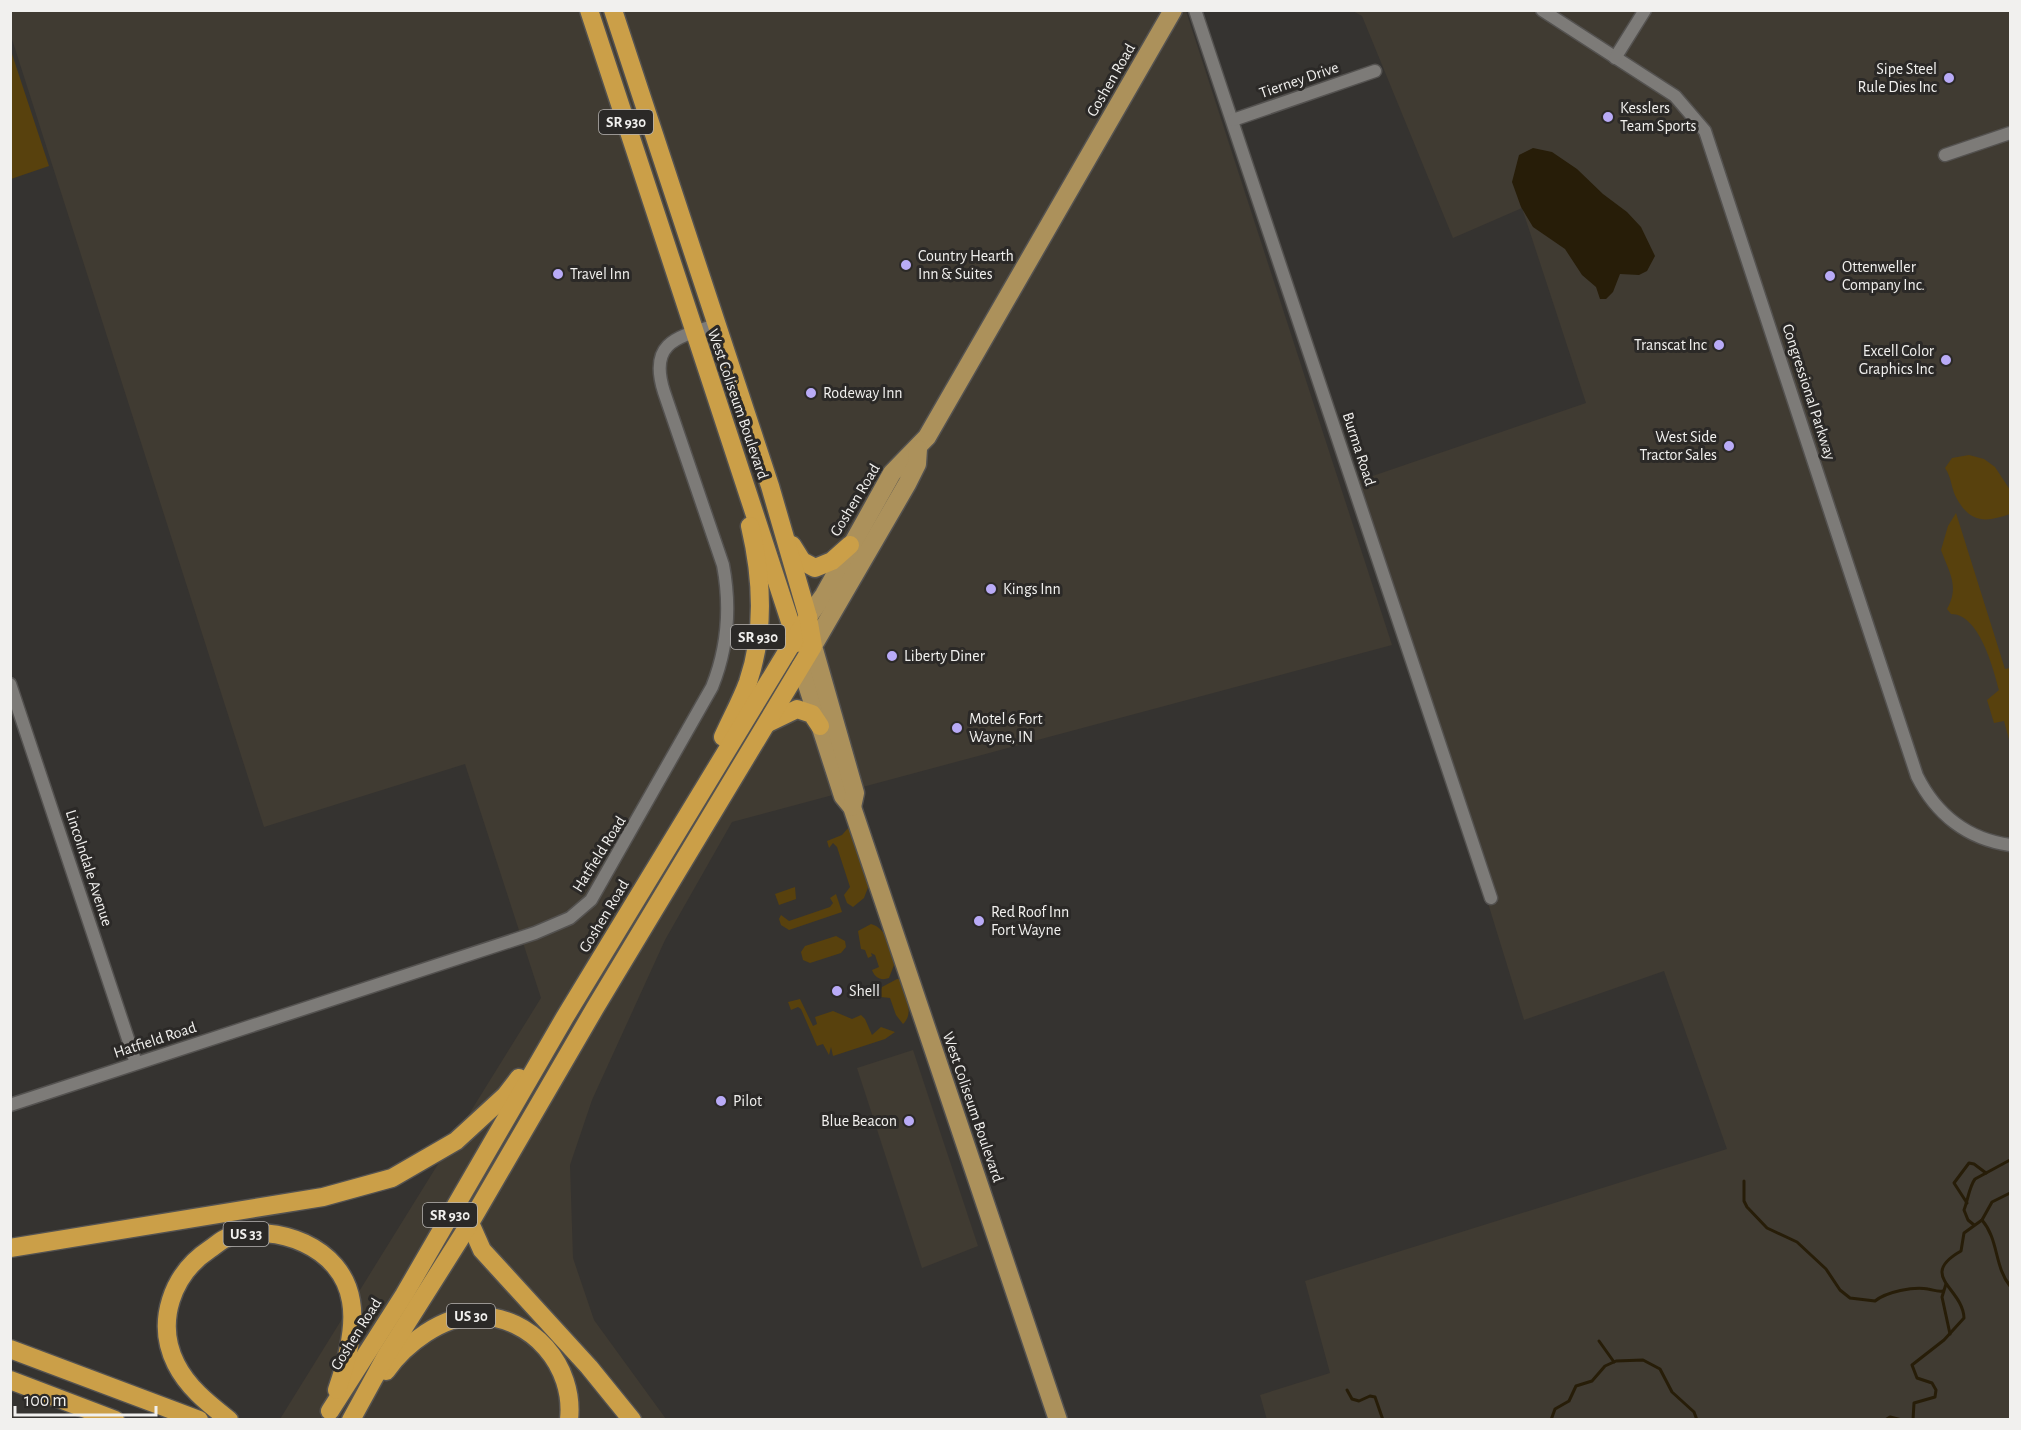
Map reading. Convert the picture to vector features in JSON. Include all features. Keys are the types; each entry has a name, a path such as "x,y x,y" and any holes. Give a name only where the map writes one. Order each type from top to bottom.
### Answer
{"highway":[{"name":"West Coliseum Boulevard","path":"589,10 733,454 796,635 801,666"},
{"name":"West Coliseum Boulevard","path":"613,10 781,526 808,617 813,646"},
{"name":"SR 930","path":"691,810 748,681 760,626 760,588 752,535 733,454"},
{"path":"781,526 802,561 815,568 832,561 850,545"},
{"name":"Goshen Road","path":"327,1416 404,1295 566,1017 808,617"},
{"name":"SR 930","path":"351,1419 386,1356 470,1224 595,1008 813,646"},
{"path":"764,726 797,709 812,714 820,726"},
{"path":"10,1248 322,1197 392,1178 456,1141 506,1095 566,1017"},
{"path":"470,1224 482,1250 589,1367 632,1419"},
{"name":"US 33","path":"229,1419 192,1388 176,1363 168,1337 168,1306 179,1277 197,1257 227,1238 258,1232 287,1237 313,1246 341,1276 351,1300 350,1333 341,1379 327,1416"},
{"name":"US 30","path":"351,1419 394,1360 420,1339 456,1319 477,1316 500,1319 525,1329 544,1344 558,1364 568,1389 569,1419"},
{"path":"10,1349 199,1419"},
{"path":"10,1380 115,1419"}],"main road":[{"name":"Goshen Road","path":"813,646 907,484 917,464 918,449 1173,10"},
{"name":"Goshen Road","path":"808,617 824,595 850,545 892,474 907,455 918,449"},
{"name":"West Coliseum Boulevard","path":"813,646 853,783 855,794 852,807"},
{"name":"West Coliseum Boulevard","path":"801,666 843,796 852,807 1058,1419"}],"street":[{"name":"Burma Road","path":"1195,10 1491,898"},
{"name":"Congressional Parkway","path":"1542,10 1675,96 1698,121 1709,140 1914,769 1928,795 1941,812 1976,836 2010,844"},
{"path":"1615,58 1645,10"},
{"name":"Tierney Drive","path":"1233,120 1375,71"},
{"path":"1945,155 2010,133"},
{"path":"693,332 717,325"},
{"name":"Hatfield Road","path":"10,1105 535,933 570,918 591,900 712,687 726,637 728,595 723,565 659,375 659,360 664,347 693,332"},
{"name":"Lincolndale Avenue","path":"10,684 136,1063"}],"shaded area":[{"path":"10,11 1186,11 1392,645 732,822 665,940 592,1100 570,1165 573,1258 594,1320 666,1419 280,1419 541,998 465,764 264,827 11,36"},
{"path":"1353,11 2010,11 2010,1419 1267,1420 1260,1395 1330,1373 1305,1281 1727,1149 1664,971 1524,1020 1358,481 1586,403 1522,208 1453,238 1362,16"},
{"path":"10,48 49,166 11,179 10,179"},
{"path":"1533,148 1552,152 1577,169 1641,227 1655,256 1647,271 1639,275 1620,274 1613,292 1606,299 1600,299 1596,287 1582,275 1565,249 1533,227 1521,207 1512,182 1519,155"},
{"path":"1969,455 1984,459 1995,467 2010,490 2010,514 1994,519 1980,519 1962,507 1945,468 1952,458"},
{"path":"1956,513 2005,669 2010,668 2010,743 2004,721 1994,723 1987,700 1999,690 1983,643 1969,623 1961,616 1951,614 1947,609 1953,594 1953,586 1941,550 1948,526"},
{"path":"849,827 869,885 864,898 853,907 847,903 844,895 850,887 837,847 833,843 829,848 827,841 842,835"},
{"path":"795,887 796,899 779,905 775,894"},
{"path":"836,894 842,912 789,930 781,925 779,919 781,915 789,921 830,907 833,903 830,898"},
{"path":"871,924 881,930 890,946 894,965 889,978 886,979 879,978 872,970 879,967 875,955 871,953 872,956 868,958 865,950 861,949 858,931"},
{"path":"836,936 845,941 846,947 841,953 810,963 803,960 801,952 805,946"},
{"path":"900,979 909,1009 907,1019 903,1024 896,1015 890,998 881,997 879,993 882,987"},
{"path":"800,999 813,1026 817,1024 815,1017 833,1011 852,1019 861,1015 872,1035 881,1027 895,1032 885,1039 833,1056 831,1047 829,1055 823,1044 817,1046 801,1009 798,1007 791,1010 788,1002"},
{"path":"913,1050 978,1246 922,1268 857,1068"}],"waterway":[{"path":"1974,1225 1968,1220 1964,1210 1973,1182 2010,1160"},
{"path":"1967,1203 1954,1183 1969,1163 1986,1173"},
{"path":"1744,1181 1744,1201 1747,1207 1767,1228 1797,1242 1826,1269 1840,1290 1850,1298 1875,1301 1893,1292 1908,1289 1943,1291"},
{"path":"1913,1420 1914,1403 1935,1397 1936,1390 1932,1383 1917,1378 1912,1365 1944,1340 1964,1318 1957,1298 1942,1275 1943,1268 1948,1260 1961,1251 1964,1233 1982,1220 1992,1202 2010,1193"},
{"path":"1982,1220 1991,1236 2001,1270 2010,1286"},
{"path":"1946,1284 1942,1297 1950,1334"},
{"path":"1599,1341 1614,1362"},
{"path":"1551,1420 1555,1409 1569,1401 1576,1386 1592,1381 1605,1366 1616,1361 1643,1360 1660,1369 1672,1392 1694,1412 1697,1420"},
{"path":"1347,1390 1352,1399 1359,1401 1370,1396 1375,1397 1383,1420"},
{"path":"1885,1420 1890,1417 1902,1420"},
{"path":"1822,1420 1829,1420"}],"place":[{"name":"Sipe Steel Rule Dies Inc","path":"1949,78"},
{"name":"Kesslers Team Sports","path":"1608,117"},
{"name":"Country Hearth Inn & Suites","path":"906,265"},
{"name":"Travel Inn","path":"558,274"},
{"name":"Ottenweller Company Inc.","path":"1830,276"},
{"name":"Transcat Inc","path":"1719,345"},
{"name":"Excell Color Graphics Inc","path":"1946,360"},
{"name":"Rodeway Inn","path":"811,393"},
{"name":"West Side Tractor Sales","path":"1729,446"},
{"name":"Kings Inn","path":"991,589"},
{"name":"Liberty Diner","path":"892,656"},
{"name":"Motel 6 Fort Wayne, IN","path":"957,728"},
{"name":"Red Roof Inn Fort Wayne","path":"979,921"},
{"name":"Shell","path":"837,991"},
{"name":"Pilot","path":"721,1101"},
{"name":"Blue Beacon","path":"909,1121"}]}
